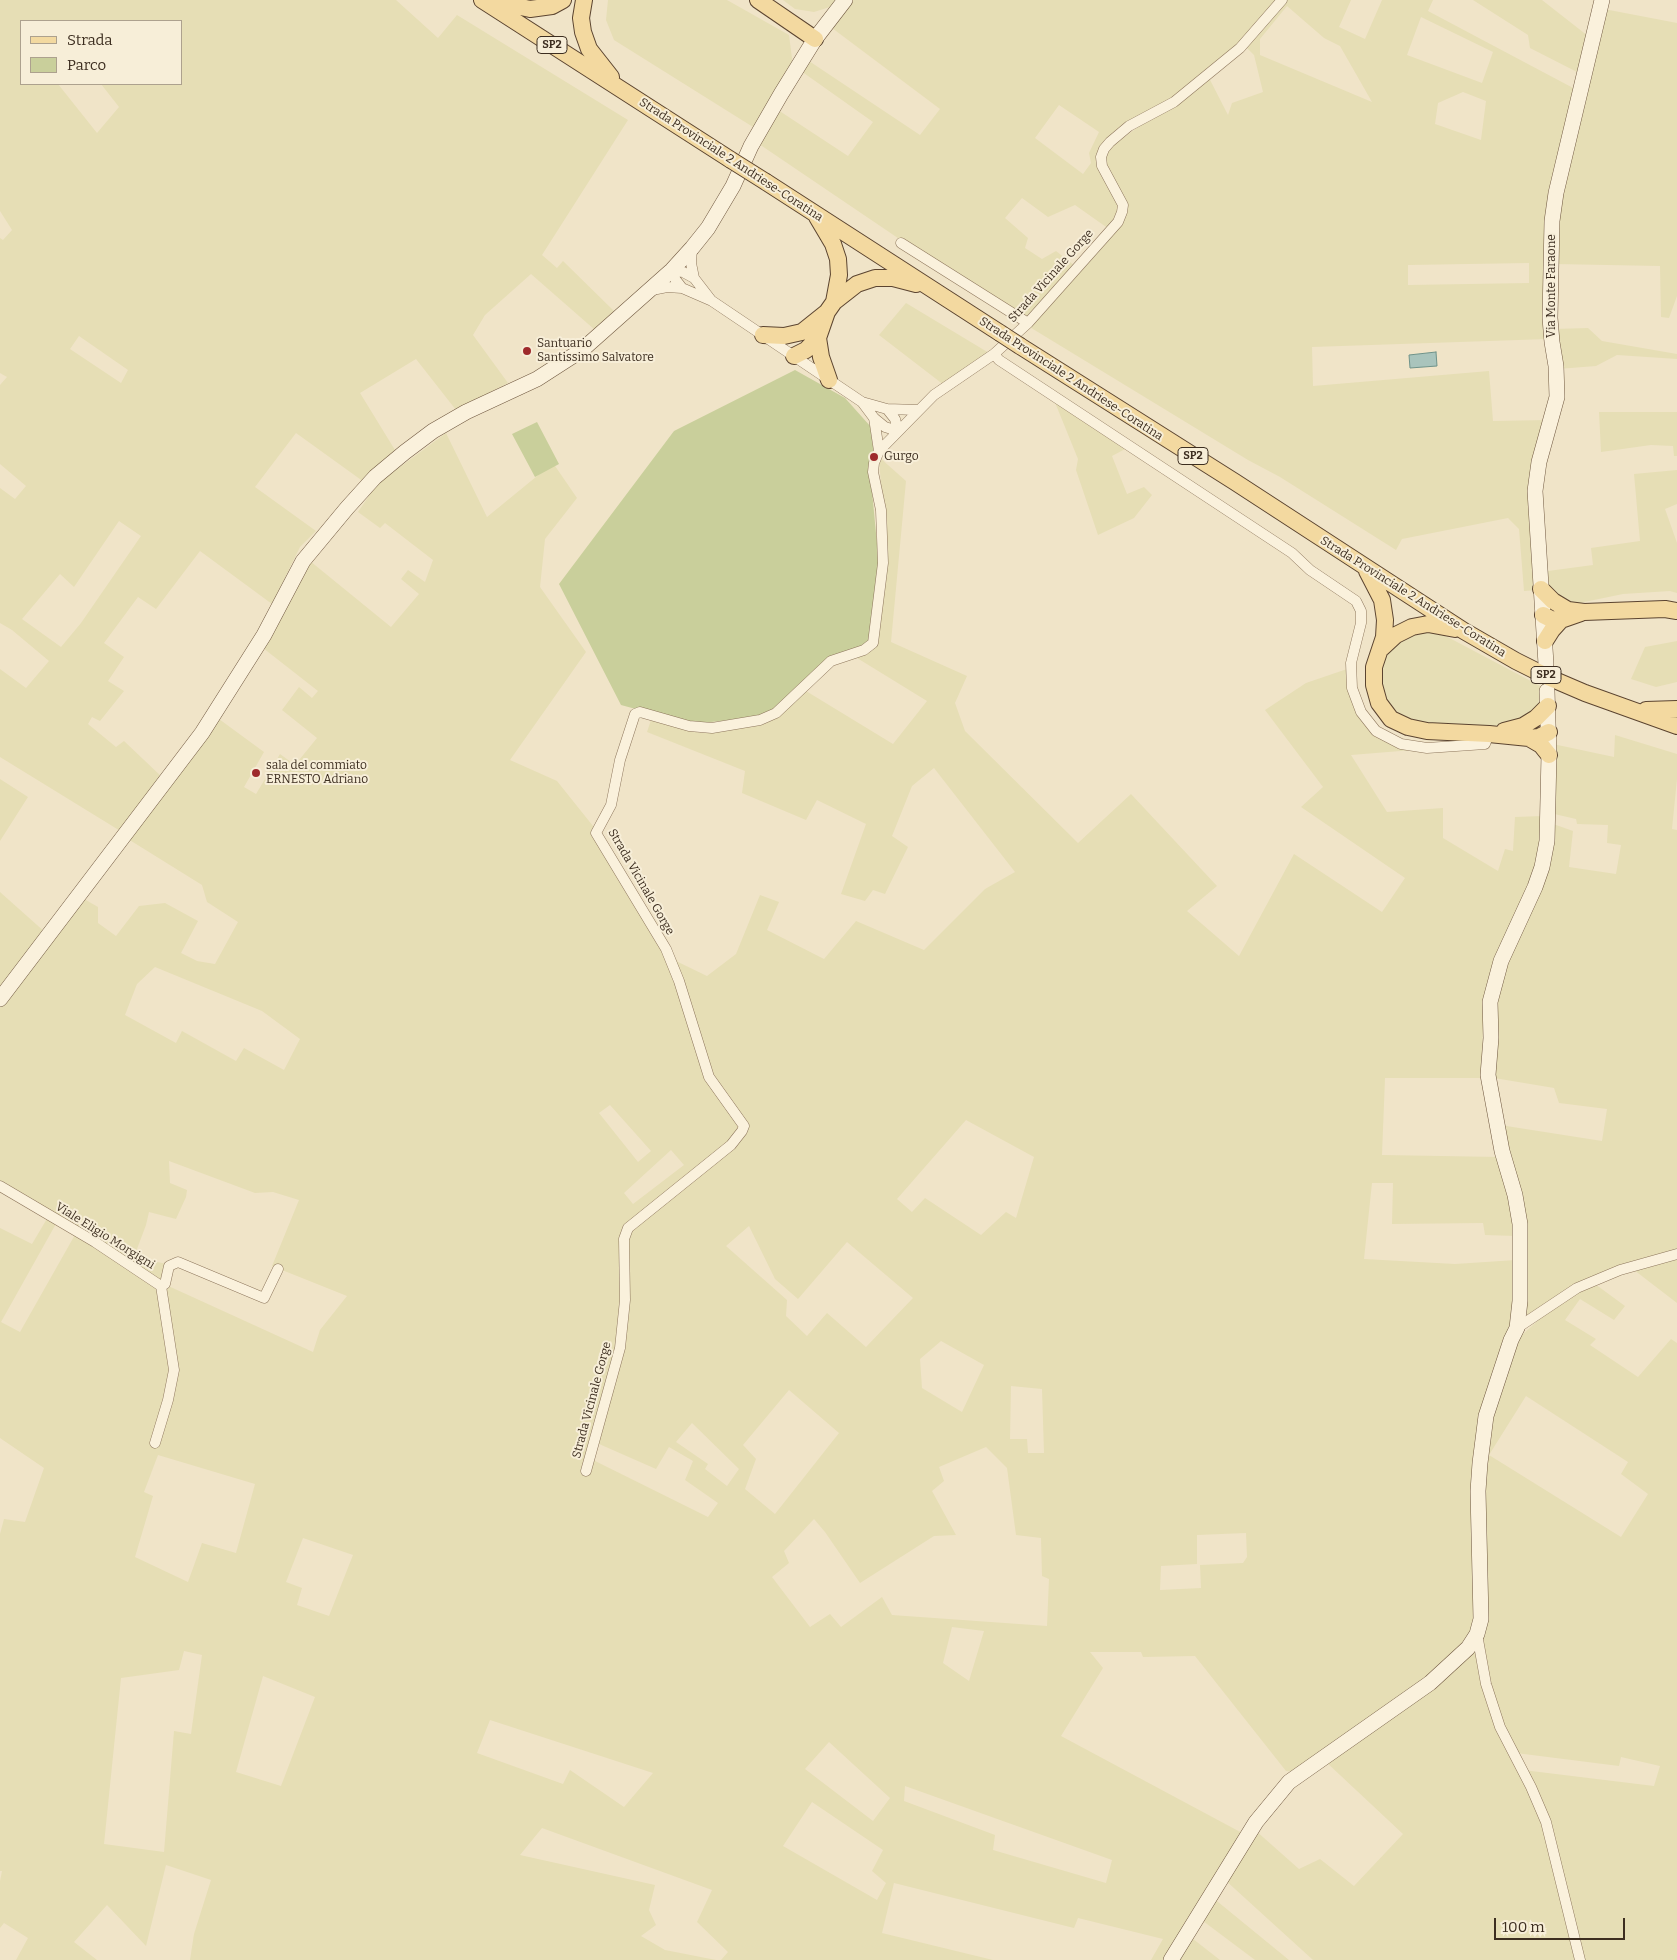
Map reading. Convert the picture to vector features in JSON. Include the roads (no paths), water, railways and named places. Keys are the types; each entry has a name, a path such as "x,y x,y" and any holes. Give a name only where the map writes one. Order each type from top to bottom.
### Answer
{"main road":[{"name":"Strada Provinciale 2 Andriese-Coratina","path":"482,0 1235,482 1464,631 1550,678 1584,693 1677,726"},
{"path":"490,0 530,9 552,6 563,0"},
{"path":"584,0 582,25 589,50 622,90"},
{"path":"758,0 815,38"},
{"path":"794,356 806,350 818,338 840,276 838,259 833,244 815,213"},
{"path":"794,356 796,345 802,332 857,284 875,278 893,278 928,287"},
{"path":"762,335 784,336 802,332"},
{"path":"818,338 821,357 829,380"},
{"path":"1366,569 1382,600 1385,620 1382,648 1374,667 1374,685 1379,702 1392,719 1408,727 1428,731 1489,734 1526,732 1539,737 1549,732"},
{"path":"1542,589 1553,601 1571,614"},
{"path":"1543,615 1551,619 1571,614 1665,609 1677,611"},
{"path":"1545,641 1552,630 1571,614"},
{"path":"1382,648 1396,635 1412,627 1428,624 1464,631"},
{"path":"1526,732 1547,698"},
{"path":"1632,710 1677,710"},
{"path":"1526,732 1550,754"}],"street":[{"path":"0,999 202,733 264,636 303,561 375,477 405,452 433,431 466,412 536,379 582,350 652,290 672,270 708,228 733,186 751,146 815,38 845,0"},
{"name":"Strada Vicinale Gorge","path":"586,1471 620,1348 624,1300 624,1239 628,1228 731,1145 744,1126 709,1076 679,981 666,949 596,833 611,805 620,760 635,714 640,712 688,726 712,728 760,720 776,714 831,661 864,650 873,643 882,563 881,510 873,472 874,462 879,451 934,395 994,354 1028,323 1118,222 1124,205 1122,199 1107,178 1102,166 1101,157 1104,149 1129,126 1174,102 1240,48 1282,0"},
{"name":"Via Monte Faraone","path":"1546,664 1535,491 1536,476 1554,412 1558,382 1550,318 1552,221 1556,193 1602,0"},
{"path":"901,242 1028,323"},
{"path":"692,248 691,263 694,278"},
{"path":"672,270 683,272 694,278 712,301"},
{"path":"672,270 675,279 682,288"},
{"path":"652,290 667,287 682,288 712,301 862,402 888,409 918,410"},
{"path":"994,354 999,360 1292,554 1310,570 1356,600 1361,612 1361,623 1351,663 1352,688 1361,712 1376,731 1401,744 1427,748 1485,744 1489,734"},
{"path":"862,402 874,418 885,427 898,431"},
{"path":"888,409 895,419 898,431"},
{"path":"874,418 879,451"},
{"path":"1171,1960 1256,1822 1289,1782 1430,1683 1468,1648 1477,1634 1481,1619 1478,1491 1486,1416 1511,1340 1517,1328 1520,1301 1520,1224 1516,1195 1502,1151 1488,1075 1491,1038 1490,1002 1501,960 1542,867 1547,841 1550,754 1547,698"},
{"name":"Viale Eligio Morgigni","path":"0,1186 95,1242 161,1286 174,1370 168,1400 155,1443"},
{"path":"1517,1328 1578,1288 1620,1270 1677,1254"},
{"path":"161,1286 165,1284 169,1266 178,1262 264,1298 278,1269"},
{"path":"1477,1634 1486,1684 1500,1726 1531,1787 1546,1822 1580,1960"}],"water":[{"path":"1436,352 1437,366 1410,368 1409,355"}],"place":[{"name":"Santuario Santissimo Salvatore","path":"527,351"},
{"name":"Gurgo","path":"874,457"},
{"name":"sala del commiato ERNESTO Adriano","path":"256,773"}]}
